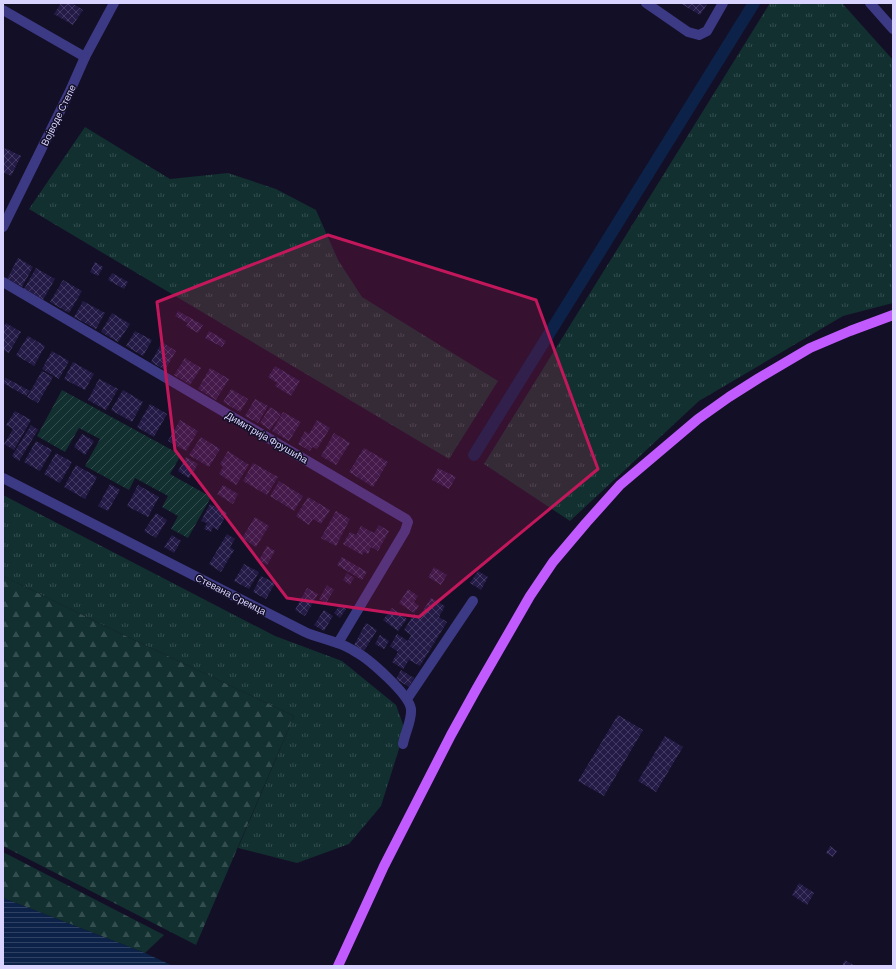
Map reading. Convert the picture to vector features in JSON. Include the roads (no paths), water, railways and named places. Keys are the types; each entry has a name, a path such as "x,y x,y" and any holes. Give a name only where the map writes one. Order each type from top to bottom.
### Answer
{"main road":[{"path":"338,966 384,866 451,735 477,688 530,596 553,562 586,523 620,486 698,419 730,397 810,348 893,315"}],"street":[{"name":"Војводе Степе","path":"3,227 70,91 85,57 114,3"},
{"path":"646,3 688,32 699,35 707,31 723,3"},
{"path":"870,3 893,29"},
{"path":"3,10 85,57"},
{"name":"Димитрија Фрушића","path":"3,282 406,519 408,522 405,531 338,643"},
{"name":"Стевана Сремца","path":"3,478 304,632 338,643 357,652 386,676 407,699"},
{"path":"402,744 410,719 411,710 407,699 473,601"}],"water":[{"path":"3,898 145,953 173,966 3,966"}],"waterway":[{"path":"474,455 754,3"}]}
